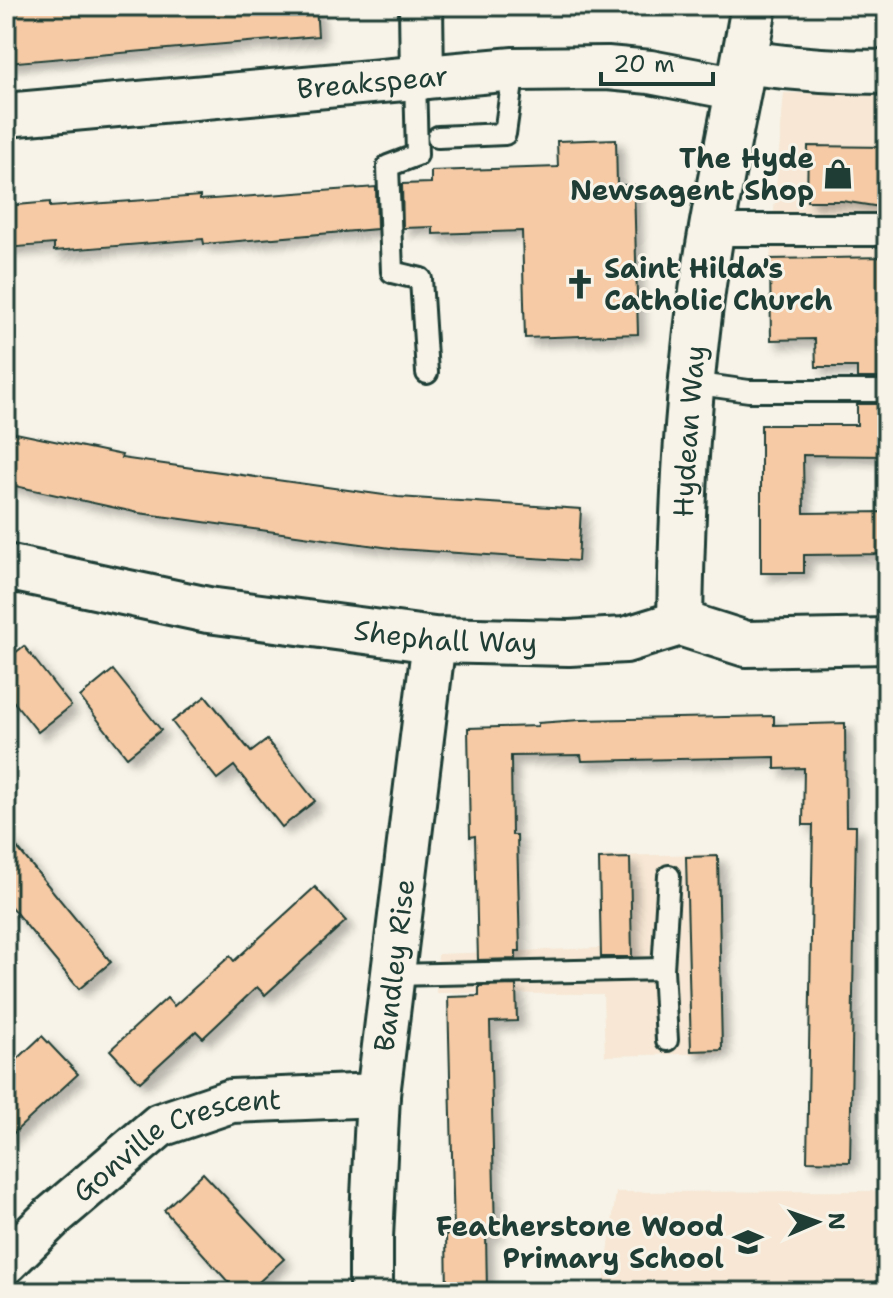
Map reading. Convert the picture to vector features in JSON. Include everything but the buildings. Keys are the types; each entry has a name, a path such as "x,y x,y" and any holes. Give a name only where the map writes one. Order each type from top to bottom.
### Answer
{"street":[{"path":"418,78 421,6"},
{"name":"Hydean Way","path":"680,623 685,449 692,383 712,230 754,6"},
{"name":"Breakspear","path":"6,115 514,69 566,67 742,75 790,69 887,72"},
{"path":"712,230 887,230"},
{"name":"Shephall Way","path":"6,567 208,610 434,640 569,643 625,640 680,623"},
{"path":"680,623 746,644 887,641"},
{"name":"Bandley Rise","path":"371,1292 378,1095 434,640"},
{"name":"Gonville Crescent","path":"6,1262 53,1216 160,1125 231,1101 378,1095"}],"lane":[{"path":"438,137 505,134 514,69"},
{"path":"418,78 417,155 388,166 392,272 421,279 427,373"},
{"path":"692,383 749,391 887,391"},
{"path":"667,1040 663,969 669,876"},
{"path":"392,975 663,969"}],"shaded area":[{"path":"784,93 887,93 887,366 816,367 815,339 771,340 770,259"},
{"path":"719,854 723,1053 605,1056 603,994 436,993 438,954 600,948 602,856"},
{"name":"Featherstone Wood Primary School","path":"887,1191 887,1292 603,1292 616,1192"}],"place":[{"name":"The Hyde Newsagent Shop","path":"838,174"},
{"name":"Saint Hilda's Catholic Church","path":"580,284"},
{"name":"Featherstone Wood Primary School","path":"748,1242"}]}
